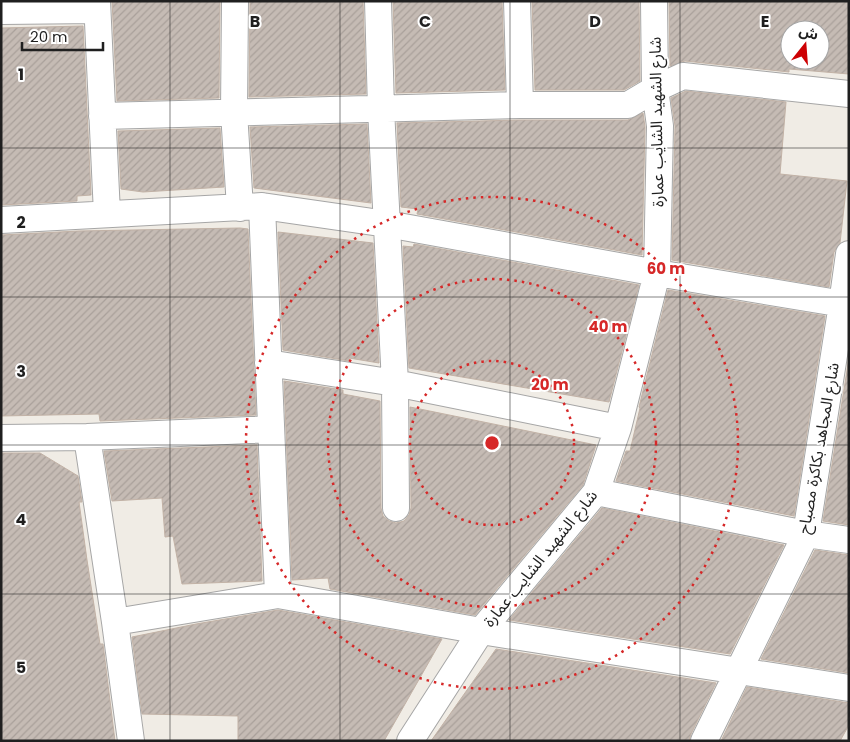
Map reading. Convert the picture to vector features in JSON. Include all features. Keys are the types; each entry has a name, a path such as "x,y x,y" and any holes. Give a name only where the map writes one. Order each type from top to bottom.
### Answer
{"street":[{"path":"235,1 234,112 251,207 268,363 278,594"},
{"path":"378,1 381,109 394,383 396,508"},
{"path":"517,1 520,105"},
{"name":"شارع الشهيد الشايب عمارة","path":"410,741 481,631 596,492 618,428 657,273 660,126 654,89 654,1"},
{"path":"1,11 97,5 107,214"},
{"path":"102,116 520,105 628,105 654,89 683,76 849,94"},
{"path":"1,220 251,207 387,224 657,273 846,304"},
{"name":"شارع المجاهد بكاكرة مصباح","path":"704,741 806,534 846,304 849,254"},
{"path":"268,363 394,383 618,428"},
{"path":"1,438 87,437 271,430"},
{"path":"87,437 131,741"},
{"path":"596,492 806,534 849,540"},
{"path":"115,622 278,594 481,631 849,688"}],"building":[{"path":"112,1 220,1 219,98 117,101"},
{"path":"250,1 363,1 366,94 249,97"},
{"path":"393,1 502,1 505,90 396,93"},
{"path":"532,1 639,1 640,81 624,90 535,90"},
{"path":"669,1 849,1 849,74 801,70 830,70 830,20 780,20 780,70 789,70 789,72 685,61 670,66"},
{"path":"83,26 91,195 77,196 77,201 1,205 1,28"},
{"path":"686,91 786,102 780,174 847,181 840,243 834,252 829,287 672,260 675,126 671,98"},
{"path":"643,113 645,127 642,255 417,214 418,209 401,207 397,123 628,120"},
{"path":"367,124 371,203 254,188 250,127"},
{"path":"220,128 224,187 143,192 121,189 118,131"},
{"path":"248,229 256,415 100,421 99,414 1,416 1,235 78,231"},
{"path":"278,232 373,243 379,363 349,358 349,361 283,350"},
{"path":"414,244 639,285 609,402 409,368 403,246 413,247"},
{"path":"668,290 825,316 794,516 616,481 626,451 630,451"},
{"path":"849,358 849,525 823,521"},
{"path":"284,381 343,390 343,394 380,401 381,508 383,516 389,521 396,523 404,521 409,515 411,508 410,407 596,445 583,485 475,615 330,589 328,578 292,580"},
{"path":"257,445 262,581 182,584 173,536 165,537 162,498 112,501 104,451"},
{"path":"1,453 40,453 78,476 82,502 79,502 87,560 100,644 103,644 115,741 1,741"},
{"path":"602,508 784,545 730,654 509,620"},
{"path":"815,550 849,555 849,673 761,659"},
{"path":"278,610 442,639 384,741 238,741 238,716 142,714 132,637"},
{"path":"496,649 716,683 689,741 431,741"},
{"path":"747,687 849,703 849,725 840,741 721,741"}]}
